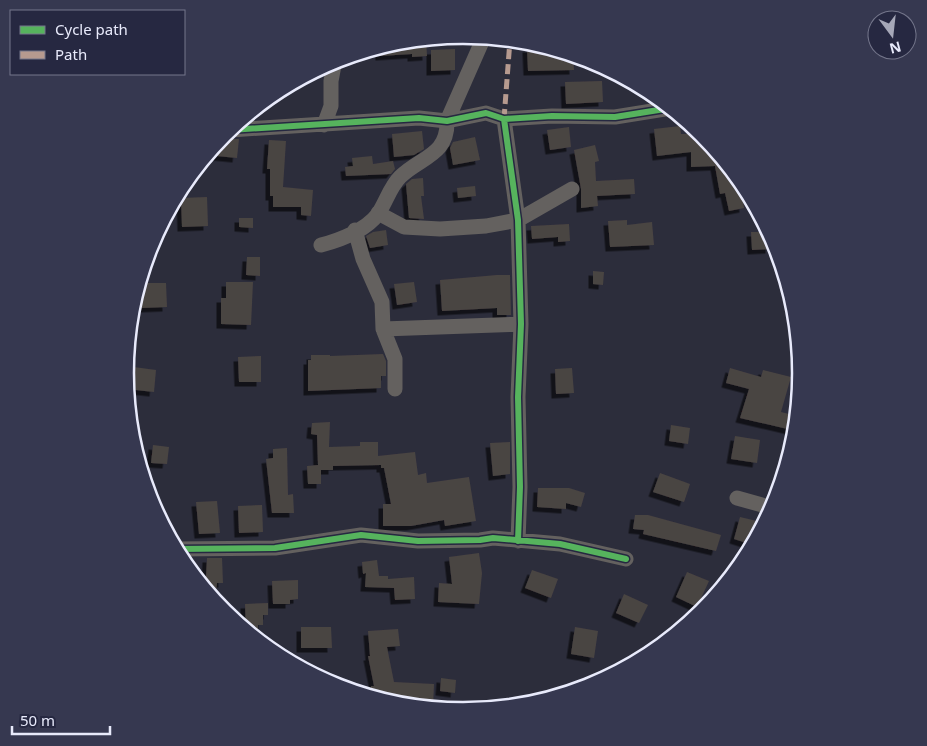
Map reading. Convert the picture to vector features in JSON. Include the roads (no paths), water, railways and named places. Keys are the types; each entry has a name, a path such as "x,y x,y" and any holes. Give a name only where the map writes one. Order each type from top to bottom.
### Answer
{"street":[{"path":"320,245 339,240 372,220 400,178 441,146 447,132 447,121 481,44"},
{"path":"324,125 330,106 333,71"},
{"path":"242,129 419,118 447,121 486,113 504,119 552,116 615,117 659,109"},
{"path":"504,119 518,220 521,324 518,397 520,487 518,541"},
{"path":"378,213 404,228 440,229 518,220 572,189"},
{"path":"355,230 363,259 382,302 383,329 391,345 394,359 394,389"},
{"path":"383,329 521,324"},
{"path":"737,498 765,506"},
{"path":"185,549 275,548 361,535 418,541 493,538 560,544 626,559"}]}
